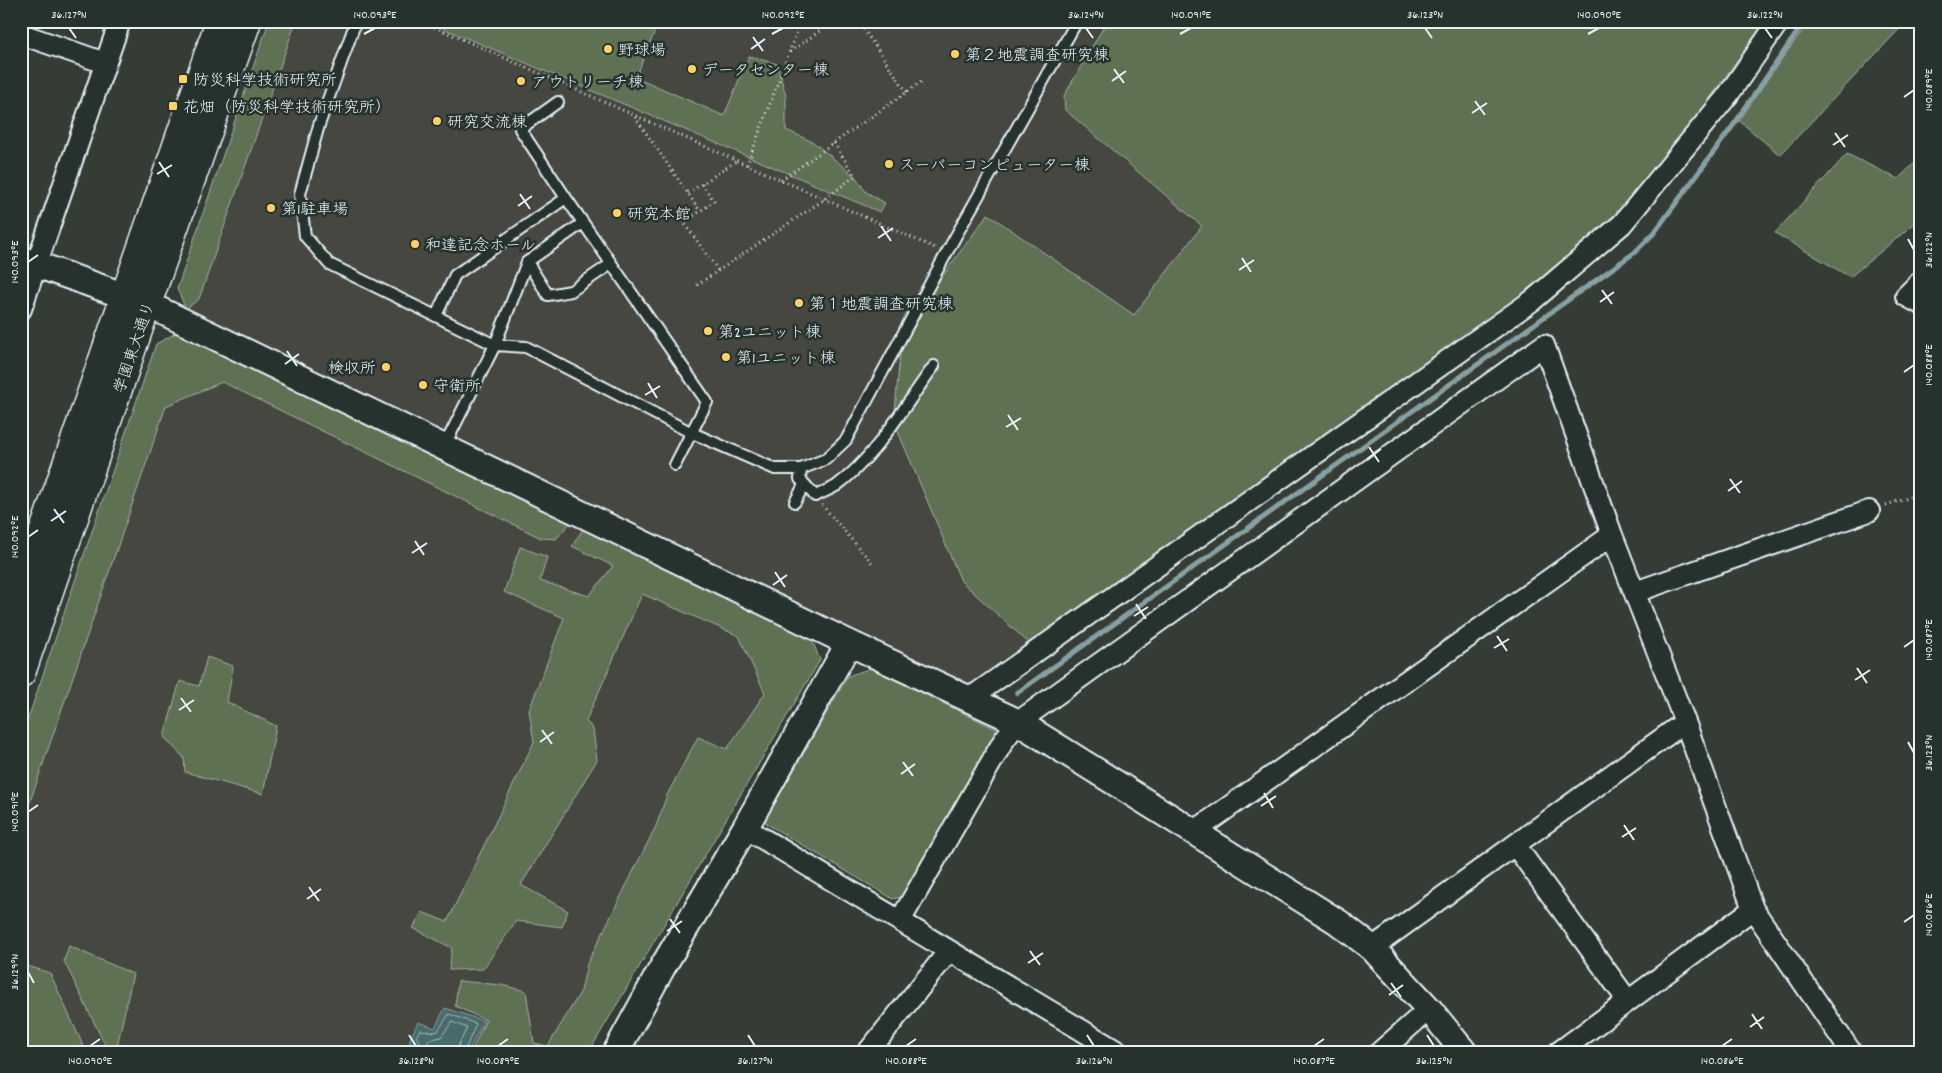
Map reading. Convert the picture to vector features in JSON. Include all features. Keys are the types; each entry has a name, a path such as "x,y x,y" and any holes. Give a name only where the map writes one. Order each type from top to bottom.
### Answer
{"main road":[{"name":"学園東大通り","path":"21,673 137,299 220,21"},
{"name":"学園東大通り","path":"21,597 247,21"}],"street":[{"path":"21,309 29,261 120,21"},
{"path":"969,699 1533,300 1622,224 1728,95 1779,21"},
{"path":"21,34 105,63"},
{"path":"29,261 137,299 849,643 1018,722 1310,903 1372,948 1429,1009 1464,1052"},
{"path":"1921,282 1906,296 1921,304"},
{"path":"900,921 1004,740 1018,722 1544,345 1612,535 1685,722 1753,909 1851,1052"},
{"path":"1635,592 1869,511"},
{"path":"1195,831 1612,535"},
{"path":"616,1052 662,968 745,828 849,643"},
{"path":"1372,948 1685,722"},
{"path":"745,828 949,951 1105,1049"},
{"path":"1515,845 1628,1001"},
{"path":"1559,1052 1753,909"},
{"path":"868,1052 949,951"},
{"path":"1380,1052 1429,1009"}],"lane":[{"path":"356,21 319,125 300,194 305,236 329,264 495,345 526,347 690,432 775,469 801,469 826,459 846,440 946,253 1077,21"},
{"path":"558,102 520,128 583,223 707,402 690,432 675,465"},
{"path":"436,316 456,275 566,198"},
{"path":"442,446 450,435 495,345 527,262 583,223"},
{"path":"527,262 548,295 571,291 611,264"},
{"path":"801,469 800,480 815,496 834,487 868,457 934,366"},
{"path":"796,502 804,485"}],"path":[{"path":"421,21 946,253"},
{"path":"747,165 801,21"},
{"path":"789,53 834,21"},
{"path":"858,21 907,92"},
{"path":"781,180 924,80"},
{"path":"635,116 700,211"},
{"path":"697,285 825,199 855,176 834,143"},
{"path":"688,193 736,160"},
{"path":"702,184 714,201 684,222 718,270"},
{"path":"1869,511 1921,494"},
{"path":"815,496 872,563"}],"shaded area":[{"name":"防災科学技術研究所","path":"269,21 1765,21 1657,173 977,686 962,686 186,309 177,289"},
{"path":"176,333 812,640 820,660 589,1052 21,1052 21,739 156,344"}],"green space":[{"path":"269,21 296,21 199,299 186,309 177,289"},
{"path":"426,21 659,21 636,77 724,116 749,56 777,64 786,96 786,130 813,142 855,176 866,192 885,203 880,212"},
{"path":"1107,21 1765,21 1657,173 1568,263 1032,646 961,581 894,422 902,331 988,214 1134,315 1202,226 1065,110 1064,96"},
{"path":"1810,21 1907,21 1780,155 1737,119"},
{"path":"1847,154 1898,179 1921,157 1921,218 1850,277 1775,233"},
{"path":"176,333 570,523 556,539 541,538 222,382 166,406 21,828 21,739 156,344"},
{"path":"583,529 812,640 820,660 589,1052 471,1052 486,1020 455,1006 458,981 501,985 526,991 534,1043 548,1046 581,991 587,964 656,826 667,795 698,737 727,749 765,693 739,636 642,594 586,721 593,729 597,760 521,885 568,911 562,927 516,921 483,969 449,970 452,948 413,928 422,912 447,922 534,742 529,710 564,618 504,592 520,547 547,557 540,581 589,596 613,566 572,546"},
{"path":"207,657 233,666 227,702 276,726 263,794 185,772 184,758 164,737 180,681 199,686"},
{"path":"871,668 996,729 997,740 903,897 893,899 767,824 765,820 848,676"},
{"path":"69,946 133,974 116,1051 108,1051 64,961"},
{"path":"21,964 50,973 86,1052 21,1052"}],"water":[{"path":"445,1008 484,1021 468,1052 413,1052 417,1045 409,1041 418,1022 435,1028"}],"waterway":[{"path":"1017,693 1634,253 1654,233 1735,123 1805,21"}],"place":[{"name":"野球場","path":"608,49"},
{"name":"第２地震調査研究棟","path":"955,54"},
{"name":"データセンター棟","path":"692,69"},
{"name":"防災科学技術研究所","path":"183,79"},
{"name":"アウトリーチ棟","path":"521,81"},
{"name":"花畑（防災科学技術研究所）","path":"173,106"},
{"name":"研究交流棟","path":"437,121"},
{"name":"スーパーコンピューター棟","path":"889,164"},
{"name":"第1駐車場","path":"271,208"},
{"name":"研究本館","path":"617,213"},
{"name":"和達記念ホール","path":"415,244"},
{"name":"第１地震調査研究棟","path":"799,303"},
{"name":"第2ユニット棟","path":"708,331"},
{"name":"第1ユニット棟","path":"726,357"},
{"name":"検収所","path":"386,367"},
{"name":"守衛所","path":"423,385"}]}
